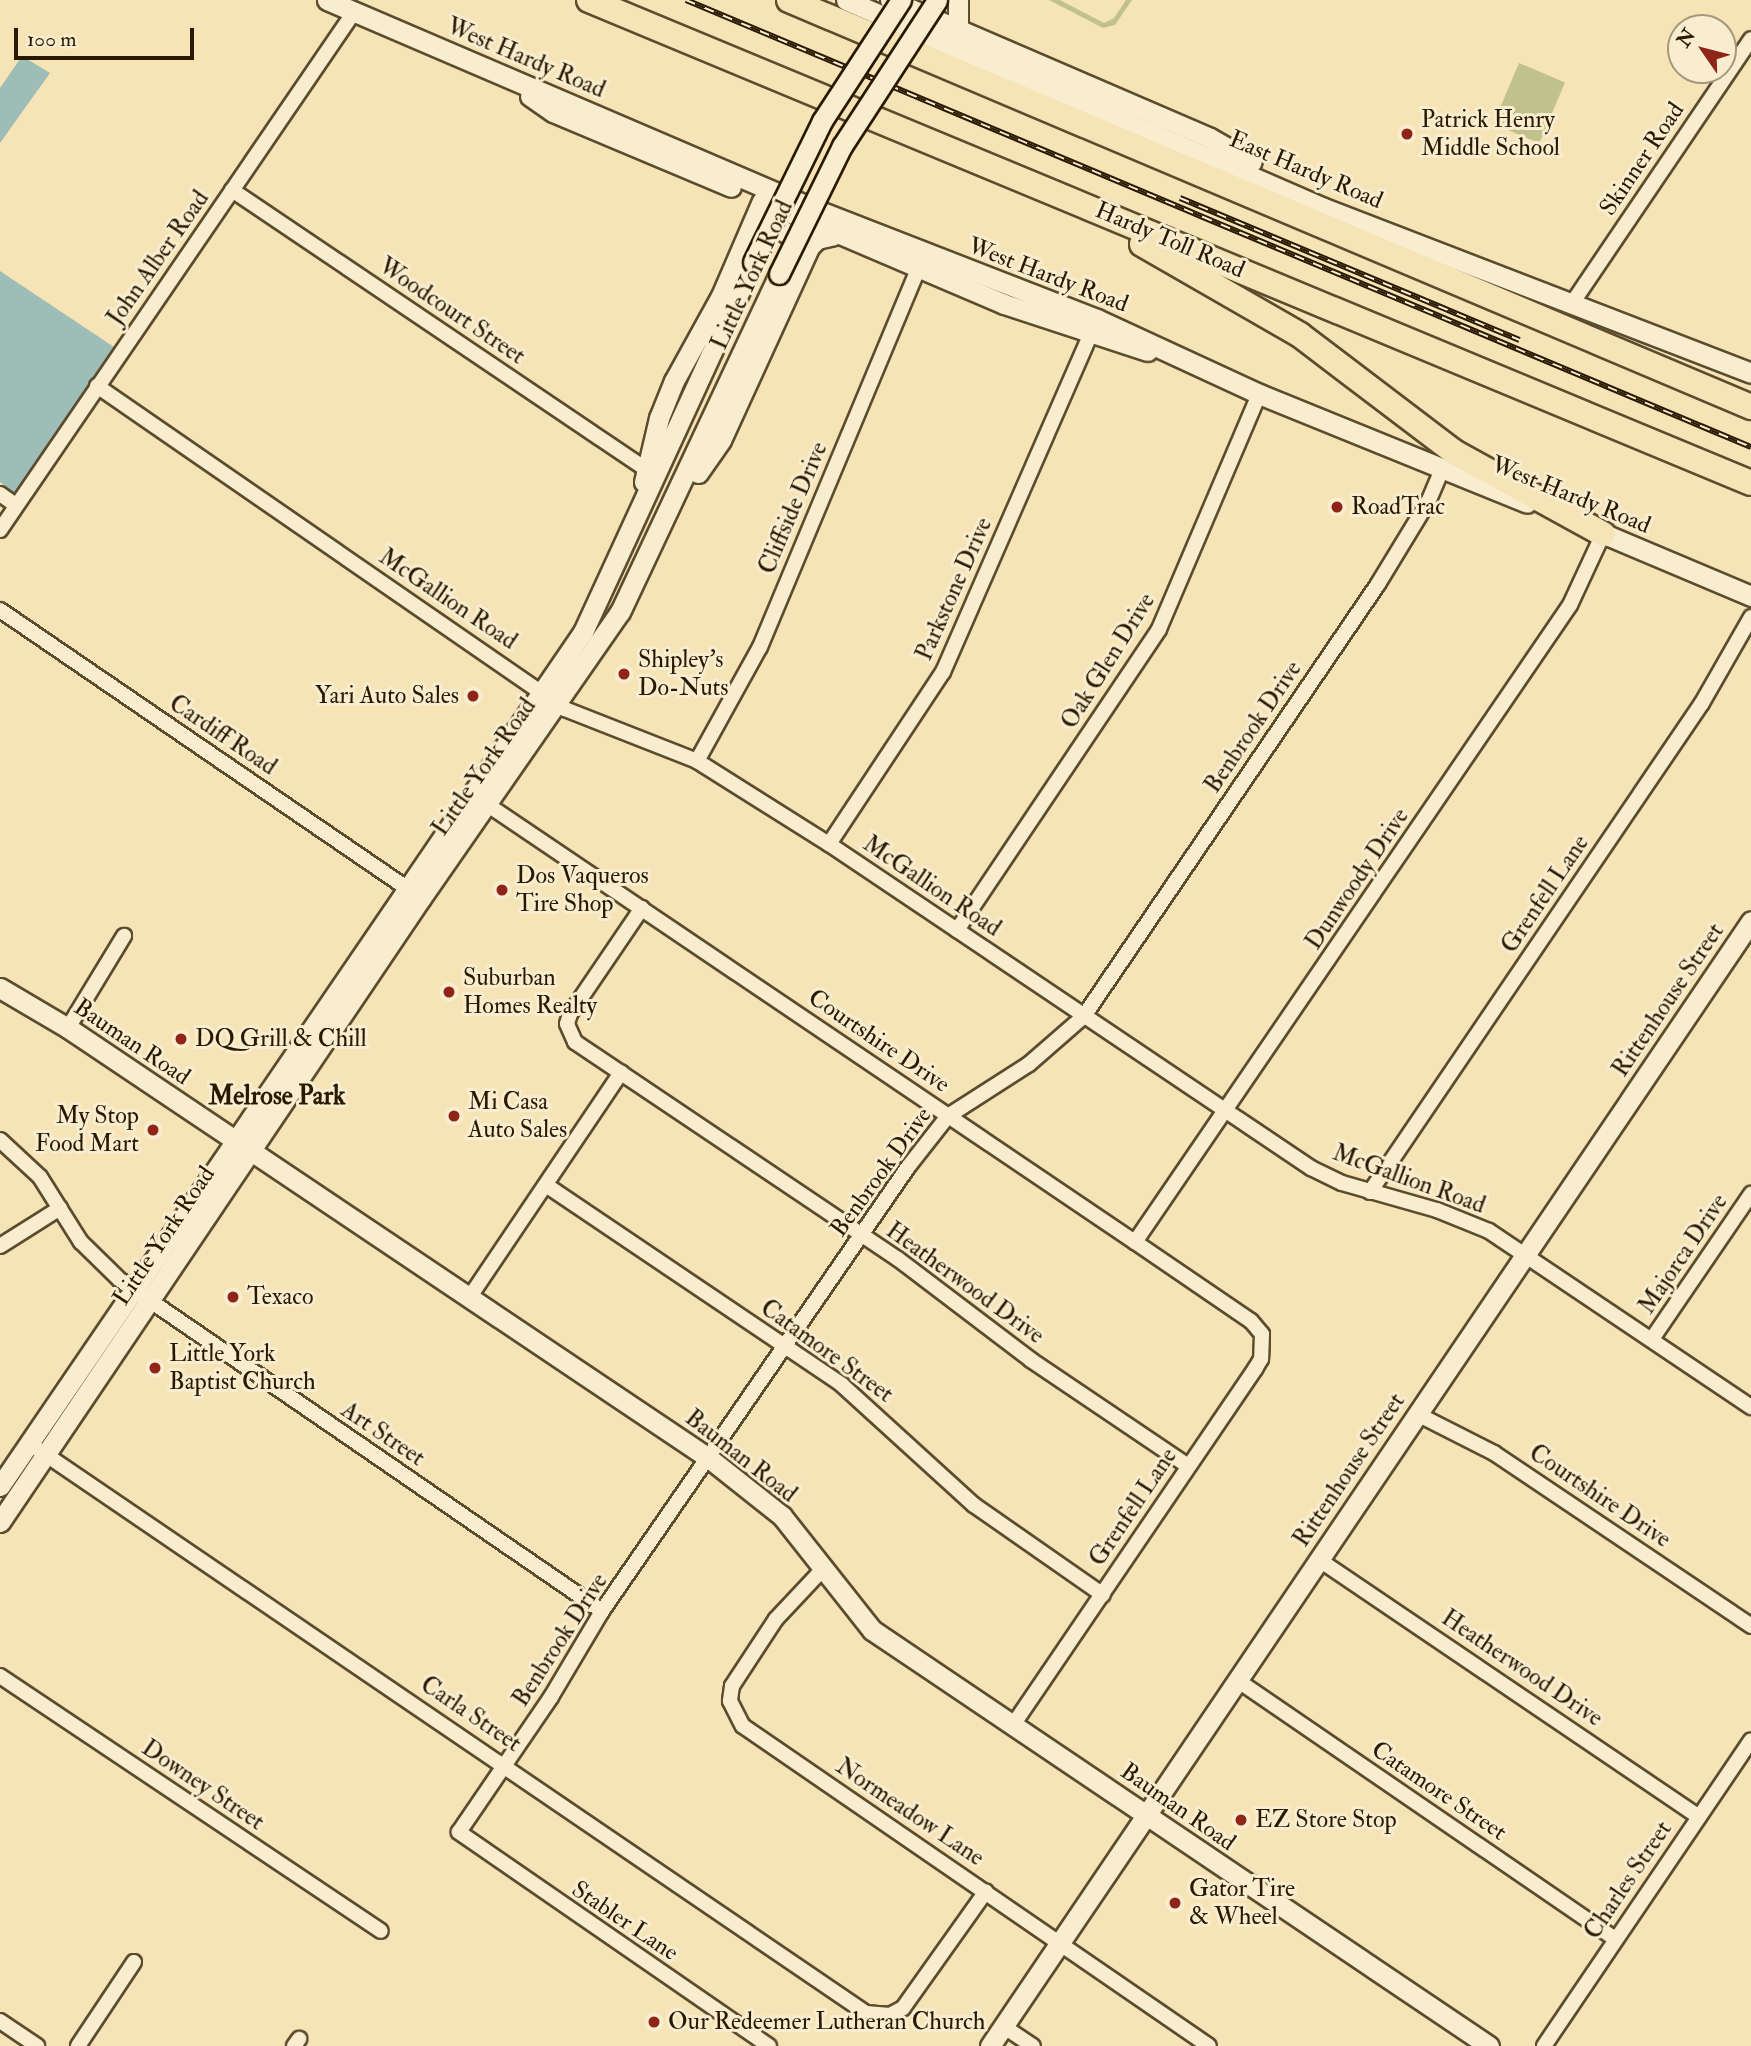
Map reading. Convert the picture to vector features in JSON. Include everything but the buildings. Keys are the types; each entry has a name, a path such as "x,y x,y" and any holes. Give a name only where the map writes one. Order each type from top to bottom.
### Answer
{"highway":[{"name":"Hardy Toll Road","path":"589,0 1006,170 1751,483"},
{"path":"789,0 1751,407"},
{"path":"1006,170 1272,317 1454,452 1603,534"}],"main road":[{"name":"West Hardy Road","path":"327,0 809,207 1097,318 1259,394 1751,596"},
{"name":"East Hardy Road","path":"846,0 890,8 919,29 1324,208 1751,373"},
{"name":"Little York Road","path":"0,1486 29,1443 141,1295 414,893 583,632 639,511 748,254 783,196 822,121 890,8 901,0"},
{"name":"Little York Road","path":"414,893 488,805 620,612 668,518 809,207 842,146 937,0"},
{"path":"958,0 958,29"},
{"path":"890,8 958,29 1210,138 1324,208"},
{"path":"488,68 553,112 762,201 834,235 1090,335 1192,363"},
{"path":"748,254 762,201"},
{"path":"639,511 646,469 674,381 721,296 762,230 782,230 801,243 804,259"},
{"path":"668,518 721,440 804,259 817,239 834,235"},
{"name":"Rittenhouse Street","path":"990,2046 1751,921"},
{"name":"Bauman Road","path":"0,988 68,1028 710,1459 782,1516 872,1630 1014,1723 1489,2046"},
{"name":"Little York Road","path":"0,1522 46,1455 141,1295"}],"street":[{"name":"John Alber Road","path":"0,530 354,12"},
{"name":"Skinner Road","path":"1571,305 1751,39"},
{"name":"Woodcourt Street","path":"232,190 646,469"},
{"name":"Cliffside Drive","path":"697,761 760,647 919,267"},
{"name":"Parkstone Drive","path":"829,844 943,672 1090,335"},
{"name":"McGallion Road","path":"97,386 558,704 597,725 672,748 697,761 829,844 1311,1168 1370,1192 1465,1220 1526,1253 1751,1407"},
{"name":"Oak Glen Drive","path":"957,930 1159,629 1259,394"},
{"name":"Benbrook Drive","path":"459,1832 506,1765 602,1611 948,1116 1029,1064 1084,1016 1378,584 1429,500 1442,468"},
{"path":"0,494 16,505"},
{"name":"Dunwoody Drive","path":"1135,1242 1570,605 1603,534"},
{"name":"Cardiff Road","path":"0,610 414,893"},
{"name":"Grenfell Lane","path":"1370,1192 1702,704 1751,617"},
{"name":"Courtshire Drive","path":"488,805 1244,1316"},
{"name":"Heatherwood Drive","path":"642,908 576,1004 567,1024 569,1033 621,1073 933,1284 1022,1354 1188,1466"},
{"path":"68,1028 124,936"},
{"path":"469,1298 621,1073"},
{"name":"Art Street","path":"0,1140 40,1177 97,1261 141,1295 602,1611"},
{"name":"Catamore Street","path":"546,1185 786,1346 863,1402 974,1505 1103,1595"},
{"name":"Majorca Drive","path":"1653,1339 1751,1194"},
{"path":"0,1246 60,1208"},
{"name":"Grenfell Lane","path":"1014,1723 1261,1359 1262,1334 1244,1316"},
{"name":"Courtshire Drive","path":"1417,1414 1494,1453 1751,1626"},
{"name":"Carla Street","path":"29,1443 506,1765 866,2013 890,2015 903,2008 986,1891"},
{"name":"Heatherwood Drive","path":"1318,1559 1699,1817"},
{"name":"Normeadow Lane","path":"823,1569 776,1619 732,1686 735,1716 743,1726 1209,2046"},
{"name":"Downey Street","path":"0,1675 381,1931"},
{"name":"Catamore Street","path":"1237,1680 1615,1939"},
{"name":"Charles Street","path":"1544,2046 1751,1740"},
{"name":"Stabler Lane","path":"459,1832 769,2046"},
{"path":"78,2046 134,1962"},
{"path":"0,2021 37,2046"},
{"path":"1003,2026 1033,2046"}],"green space":[{"path":"1049,0 1060,0 1104,23 1114,18 1126,0 1132,0 1115,25 1103,28"},
{"path":"1519,63 1565,83 1539,143 1493,124"}],"water":[{"path":"22,56 50,73 0,143 0,88"},
{"path":"0,271 114,347 15,493 0,482"}],"railway":[{"path":"686,0 1751,447"},
{"path":"1180,198 1519,340"}],"place":[{"name":"Patrick Henry Middle School","path":"1407,134"},
{"name":"RoadTrac","path":"1337,507"},
{"name":"Shipley's Do-Nuts","path":"624,674"},
{"name":"Yari Auto Sales","path":"473,696"},
{"name":"Dos Vaqueros Tire Shop","path":"502,890"},
{"name":"Suburban Homes Realty","path":"449,992"},
{"name":"DQ Grill & Chill","path":"181,1039"},
{"name":"Mi Casa Auto Sales","path":"454,1116"},
{"name":"My Stop Food Mart","path":"153,1130"},
{"name":"Texaco","path":"233,1297"},
{"name":"Little York Baptist Church","path":"155,1368"},
{"name":"EZ Store Stop","path":"1241,1820"},
{"name":"Gator Tire & Wheel","path":"1175,1903"},
{"name":"Our Redeemer Lutheran Church","path":"654,2022"}],"district":[{"name":"Melrose Park","path":"277,1097"}]}
